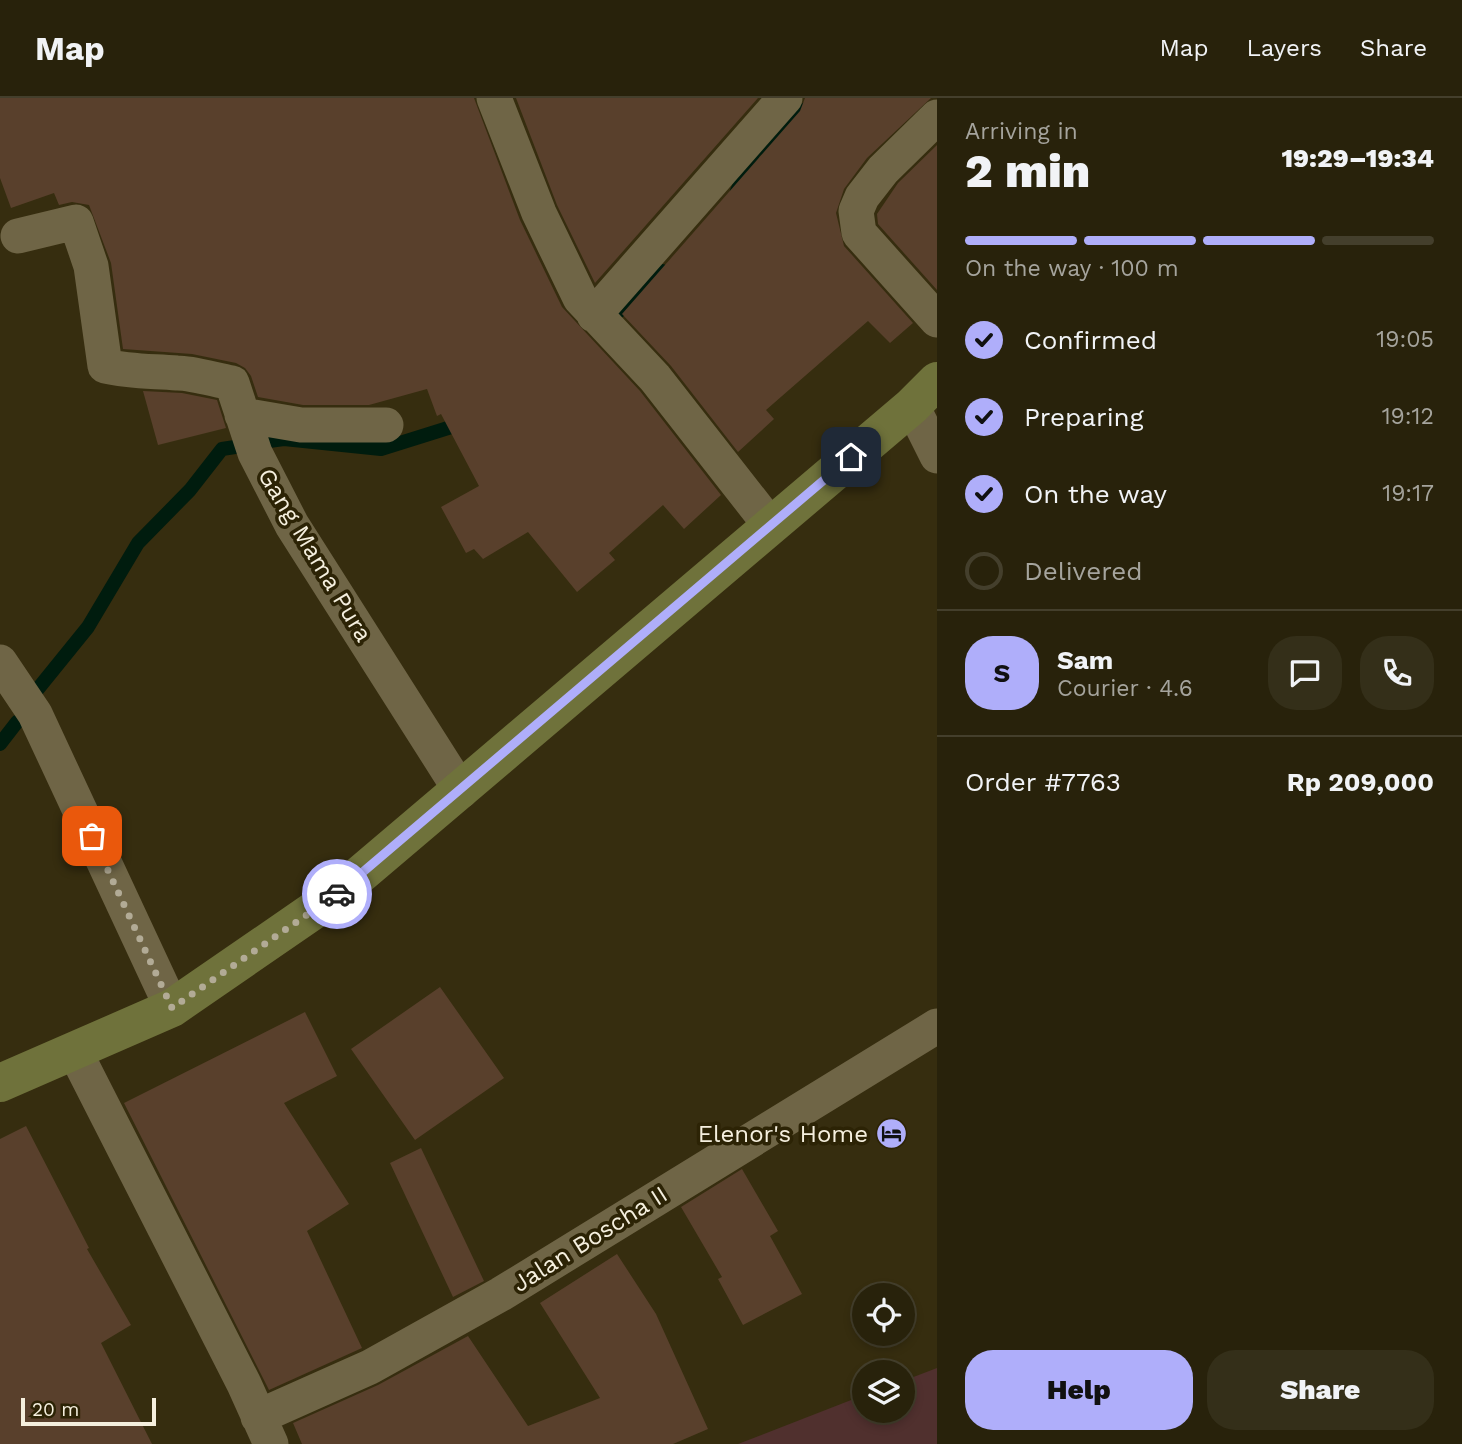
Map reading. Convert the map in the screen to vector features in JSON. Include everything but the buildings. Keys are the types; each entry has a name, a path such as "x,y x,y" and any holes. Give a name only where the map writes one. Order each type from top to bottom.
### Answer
{"main road":[{"path":"0,1083 172,1008 336,895 924,394"}],"street":[{"path":"494,98 554,246 580,298 655,378 770,525"},
{"path":"594,315 785,98"},
{"path":"937,117 883,170 862,197 856,211 859,233 937,320"},
{"name":"Gang Mama Pura","path":"18,236 76,222 92,266 105,366 128,372 181,373 232,383 255,453 292,526 461,791"},
{"path":"924,394 937,456"},
{"path":"242,415 301,425 386,425"},
{"path":"0,662 35,714 172,1008"},
{"name":"Jalan Boscha II","path":"264,1431 370,1367 501,1294 937,1026"},
{"path":"75,1052 244,1384 264,1431"}],"shaded area":[{"path":"937,1368 937,1444 738,1444 852,1400 852,1423 915,1423 915,1376"}],"waterway":[{"path":"737,191 754,152 820,98"},
{"path":"618,312 662,271"},
{"path":"269,441 284,439 381,449 464,423"},
{"path":"37,690 88,627 138,543 190,490 222,449 235,447"},
{"path":"0,744 17,722"}],"way so far":[{"path":"92,836 172,1008 337,894"}],"place":[{"name":"Elenor's Home","path":"891,1134"}],"route":[{"path":"337,894 851,457"}]}
